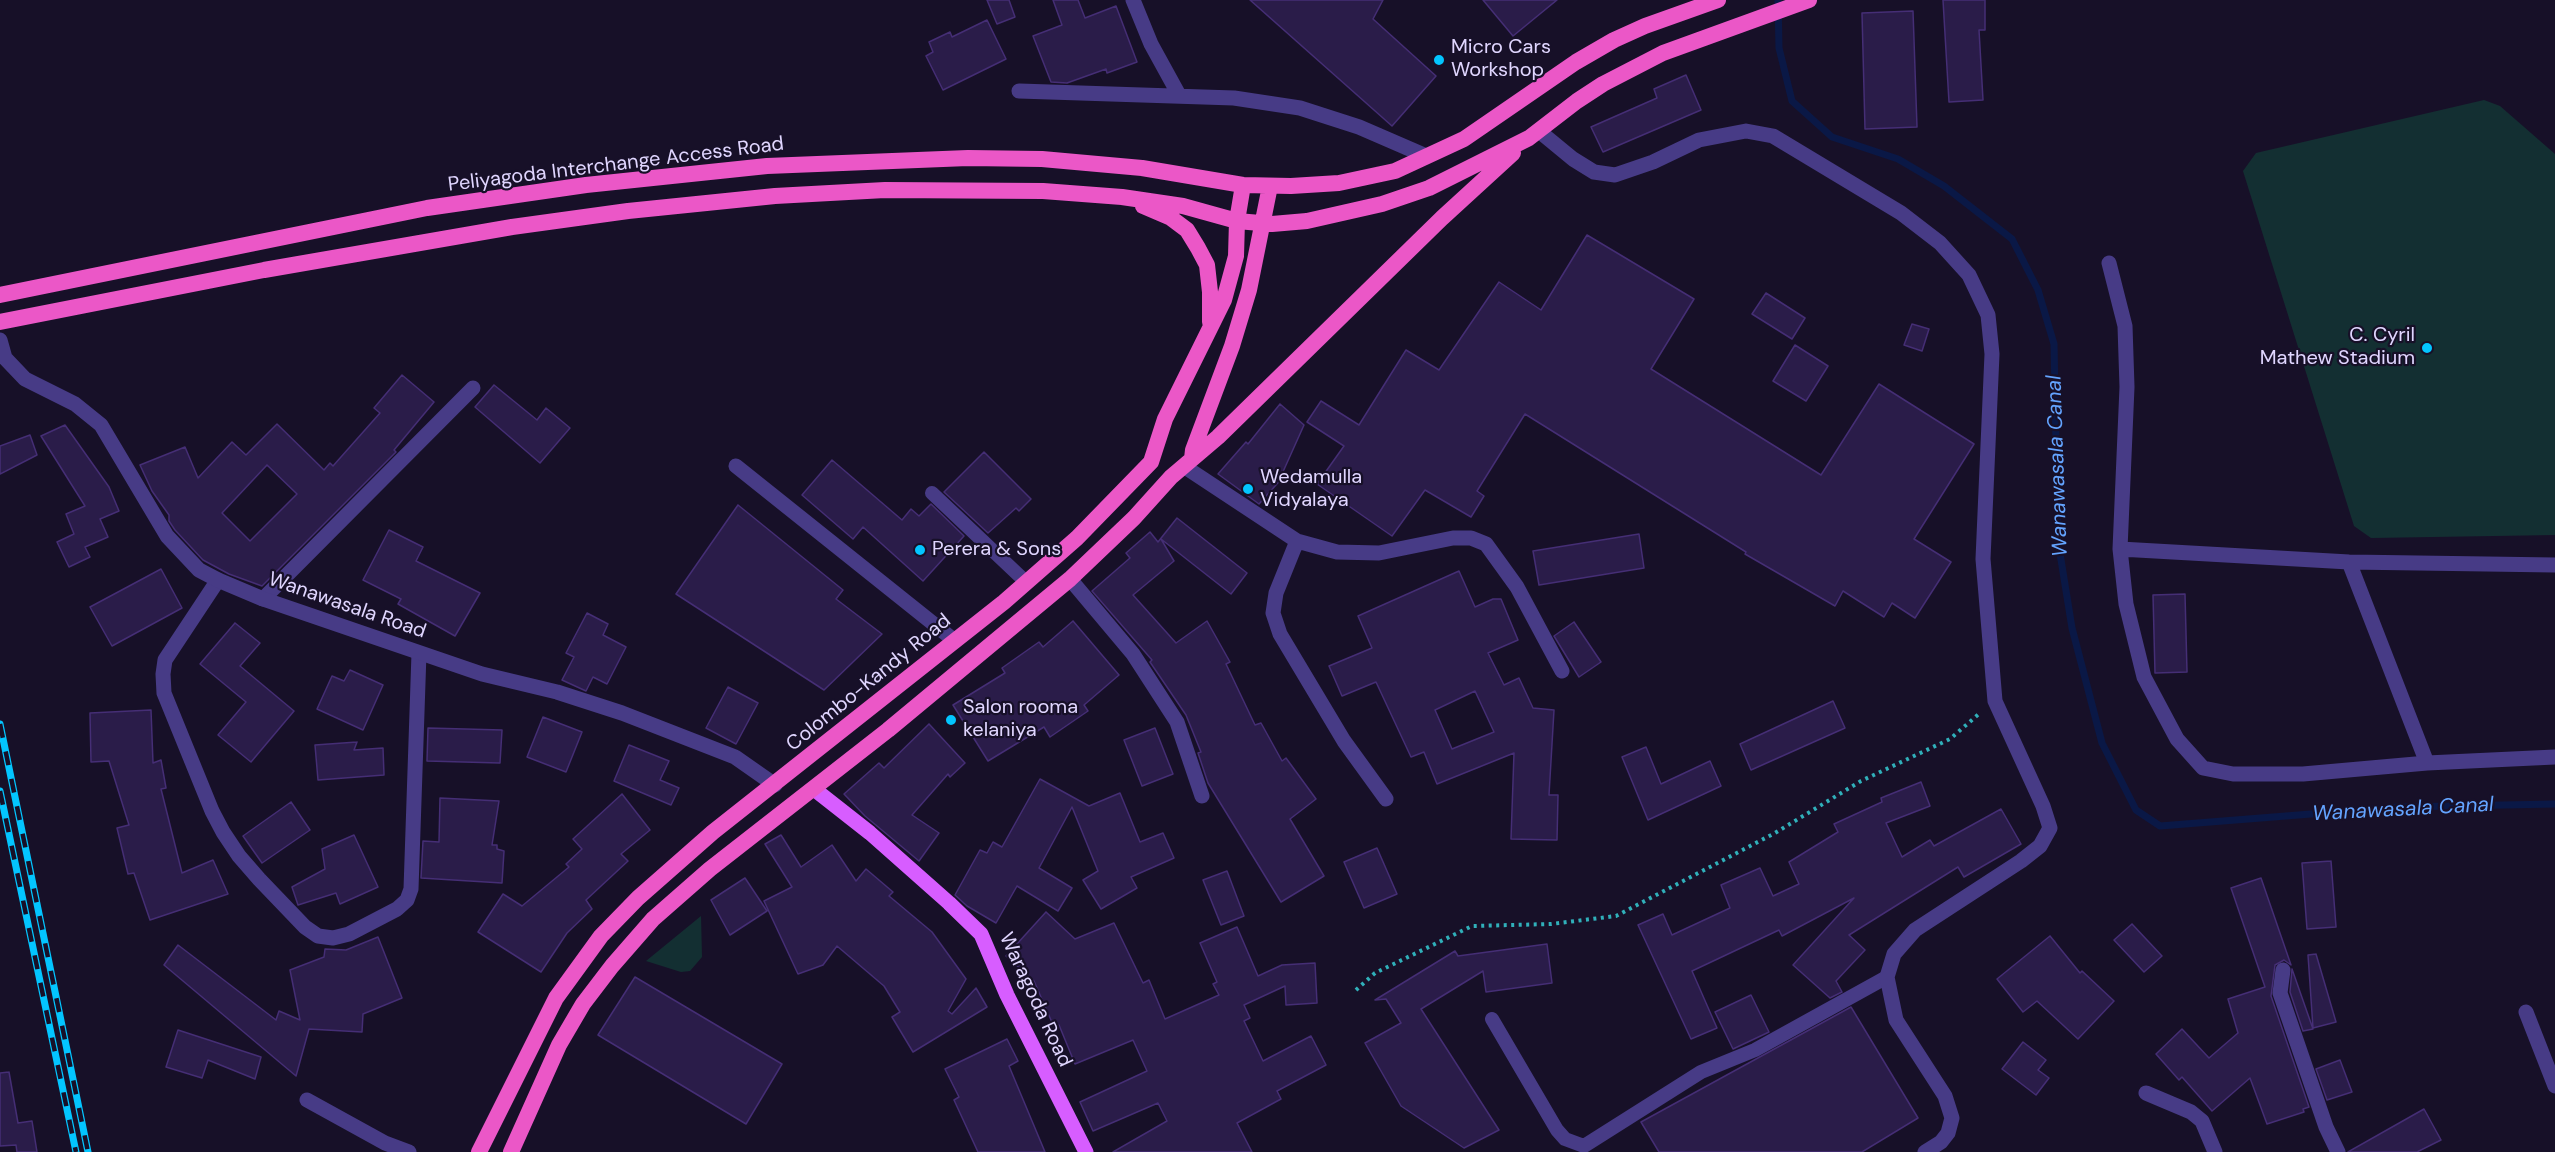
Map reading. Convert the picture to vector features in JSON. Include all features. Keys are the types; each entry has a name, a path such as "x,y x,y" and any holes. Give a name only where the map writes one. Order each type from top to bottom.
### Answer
{"highway":[{"path":"1243,185 1339,183 1395,171 1464,138 1576,62 1614,40 1645,26 1718,0"},
{"path":"511,1152 559,1045 583,1004 612,966 654,919 710,869 814,789 1070,579 1134,518 1171,477 1218,437 1442,218 1534,135 1577,101 1632,68 1663,53 1809,0"},
{"path":"0,322 276,268 512,227 628,211 776,196 885,190 1043,191 1122,197 1183,206 1237,221 1261,223 1307,221 1382,204 1429,188 1534,135"},
{"name":"Peliyagoda Interchange Access Road","path":"0,295 427,208 586,185 766,166 956,159 1042,159 1142,168 1243,185"},
{"name":"Colombo-Kandy Road","path":"479,1152 555,998 601,936 638,898 690,851 1026,582 1090,525 1151,462 1165,419 1224,300 1236,256 1237,221 1243,185"},
{"path":"1189,463 1232,346 1249,290 1270,186"},
{"path":"1122,197 1171,218 1187,230 1207,265 1210,332"},
{"path":"775,785 814,789"}],"main road":[{"name":"Waragoda Road","path":"814,789 870,833 981,934 1007,995 1086,1152"}],"street":[{"path":"1133,0 1151,44 1179,95"},
{"path":"1019,91 1234,98 1300,108 1359,127 1426,156"},
{"path":"1534,135 1594,172 1615,175 1653,162 1699,140 1718,135 1746,131 1773,136 1901,213 1940,243 1969,275 1988,315 1992,354 1983,559 1995,701 2043,806 2050,828 2040,846 1916,930 1894,954 1887,977 1896,1020 1945,1096 1952,1118 1948,1133 1941,1142 1925,1152"},
{"path":"2109,263 2125,326 2127,387 2120,549 2126,604 2144,677 2177,739 2203,768 2233,774 2303,774 2427,763 2555,757"},
{"name":"Wanawasala Road","path":"0,340 5,358 25,379 75,404 101,425 167,536 199,570 263,599 419,653 482,674 557,692 622,714 735,757 775,785"},
{"path":"263,599 473,388"},
{"path":"1189,463 1297,541 1337,552 1379,554 1453,538 1471,538 1486,544 1517,587 1562,671"},
{"path":"736,466 955,641"},
{"path":"1297,541 1276,593 1273,613 1280,634 1344,741 1386,799"},
{"path":"2120,549 2349,562 2555,565"},
{"path":"2349,562 2427,763"},
{"path":"1070,579 1133,654 1176,722 1202,796"},
{"path":"218,580 165,660 164,693 212,811 223,832 239,856 259,879 305,927 318,936 333,938 350,934 397,909 407,900 411,890 419,653"},
{"path":"2283,970 2280,993 2326,1127 2338,1152"},
{"path":"2526,1012 2555,1086"},
{"path":"2146,1094 2191,1112 2202,1121 2215,1152"},
{"path":"307,1100 384,1143 409,1152"}],"lane":[{"path":"932,493 1026,582"},
{"path":"1492,1019 1557,1130 1565,1139 1584,1146 1701,1072 1755,1050 1887,977"}],"path":[{"path":"1356,990 1376,973 1472,926 1551,924 1616,916 1775,833 1862,781 1950,739 1995,701"}],"green space":[{"name":"C. Cyril Mathew Stadium","path":"2484,100 2500,106 2555,154 2555,535 2371,538 2354,526 2243,171 2256,153"},
{"path":"701,916 702,957 690,971 681,972 646,961"}],"building":[{"path":"987,0 1009,0 1015,17 997,24"},
{"path":"1053,0 1078,0 1085,18 1116,6 1137,62 1107,73 1106,69 1067,83 1051,82 1033,36 1062,25"},
{"path":"1250,0 1383,0 1373,19 1436,76 1392,126"},
{"path":"1483,0 1557,0 1513,36"},
{"path":"1943,0 1985,0 1985,30 1979,30 1983,100 1949,102"},
{"path":"1913,11 1917,127 1865,129 1862,13"},
{"path":"987,20 1006,59 943,90 926,56 933,52 929,42 950,32 952,37"},
{"path":"1686,75 1701,110 1603,152 1591,127 1657,98 1654,89"},
{"path":"1587,235 1694,299 1651,369 1821,475 1879,384 1974,444 1914,539 1951,562 1915,618 1892,603 1884,617 1843,591 1835,606 1745,554 1746,552 1525,414 1477,491 1484,496 1471,517 1425,490 1392,536 1317,484 1344,446 1307,422 1321,401 1359,425 1406,350 1439,370 1499,282 1541,310"},
{"path":"1766,293 1805,318 1792,339 1752,314"},
{"path":"1912,324 1929,329 1922,351 1904,345"},
{"path":"1795,345 1828,366 1806,401 1773,381"},
{"path":"402,375 434,402 394,450 396,452 262,586 229,574 203,560 169,521 169,515 152,491 140,465 185,447 198,478 232,442 246,455 277,424 324,470 330,463 333,466 380,413 374,408","holes":["267,465 297,494 250,541 222,513"]},
{"path":"494,385 537,420 546,408 570,428 540,463 475,407"},
{"path":"1280,404 1304,425 1282,474 1284,476 1259,504 1218,474 1246,442 1248,444"},
{"path":"65,425 109,487 119,511 100,519 108,537 85,547 90,557 69,567 57,542 74,534 66,514 85,506 41,436"},
{"path":"30,435 37,455 0,474 0,446"},
{"path":"984,452 1031,499 1019,511 1016,508 988,533 944,492"},
{"path":"832,460 902,520 911,509 919,516 931,504 964,536 923,581 863,527 853,539 802,495"},
{"path":"738,505 843,590 836,599 882,634 824,690 676,594"},
{"path":"1177,518 1247,573 1231,594 1161,539 1174,561 1133,595 1176,643 1207,621 1230,662 1226,664 1255,725 1261,723 1282,761 1286,758 1316,799 1290,819 1324,876 1281,902 1208,783 1198,753 1201,752 1186,715 1150,662 1152,660 1092,591 1130,558 1126,553 1150,532 1158,542"},
{"path":"389,530 423,547 416,561 480,593 455,636 398,604 401,599 363,580"},
{"path":"1639,534 1644,568 1539,585 1533,551"},
{"path":"161,569 182,608 112,646 90,607"},
{"path":"1459,571 1475,607 1493,599 1501,599 1518,640 1488,653 1504,685 1519,678 1533,708 1554,710 1549,795 1558,795 1557,840 1511,839 1514,753 1437,784 1424,752 1411,757 1376,682 1342,696 1329,666 1372,648 1358,616","holes":["1475,691 1494,732 1452,749 1435,710"]},
{"path":"2185,594 2187,672 2155,673 2153,595"},
{"path":"587,613 608,624 603,635 626,647 607,684 593,677 586,691 562,680 574,657 566,653"},
{"path":"1073,621 1119,675 1084,705 1088,711 1050,737 1044,727 988,761 953,705 1005,673 1002,668 1039,642 1043,647"},
{"path":"1574,622 1601,662 1579,677 1554,636"},
{"path":"235,623 260,643 240,666 294,711 251,762 218,735 246,702 200,664"},
{"path":"350,670 383,685 363,730 317,709 332,676 344,681"},
{"path":"728,687 758,703 736,744 706,728"},
{"path":"1833,701 1845,728 1751,770 1740,744"},
{"path":"151,710 153,763 161,760 166,788 161,789 182,873 213,860 228,894 150,920 134,873 128,874 117,828 129,825 109,761 91,762 90,713"},
{"path":"543,717 582,732 566,772 527,757"},
{"path":"929,724 965,763 950,777 948,774 912,815 939,833 919,861 865,816 844,794 879,763 884,768"},
{"path":"428,728 502,730 500,763 427,761"},
{"path":"1155,728 1173,774 1142,786 1124,740"},
{"path":"357,742 354,750 383,748 384,775 318,780 315,745"},
{"path":"629,745 669,761 660,780 679,788 671,805 614,781"},
{"path":"1646,747 1661,784 1710,761 1721,786 1648,820 1622,757"},
{"path":"1040,779 1089,806 1120,793 1140,842 1163,833 1174,858 1131,877 1137,888 1101,909 1083,880 1098,871 1072,807 1039,868 1072,888 1058,911 1017,886 996,923 967,906 955,895 980,850 987,853 993,842 1002,847"},
{"path":"1921,782 1930,806 1886,823 1902,857 1930,840 1934,846 2001,809 2021,844 1964,877 1958,867 1849,935 1865,950 1836,981 1842,992 1830,998 1793,965 1854,898 1782,936 1779,930 1692,971 1717,1028 1691,1039 1638,925 1663,914 1672,935 1730,908 1721,885 1760,868 1773,896 1799,884 1789,862 1838,832 1834,824 1882,802 1881,798"},
{"path":"622,794 650,830 621,854 628,861 586,900 592,909 567,933 541,972 478,932 503,894 522,906 569,867 566,864 582,849 573,839"},
{"path":"440,798 499,801 492,845 497,845 497,849 504,851 502,883 421,878 423,841 439,842"},
{"path":"291,802 310,830 262,863 243,836"},
{"path":"354,835 378,887 340,904 336,893 298,905 292,887 325,869 322,849"},
{"path":"781,835 801,867 832,845 856,881 866,869 893,892 889,896 932,932 966,979 948,1011 952,1014 976,988 987,1007 913,1052 892,1017 900,1012 884,986 837,946 823,965 798,974 764,901 792,887 765,844"},
{"path":"1377,848 1397,894 1364,908 1344,862"},
{"path":"2331,861 2336,927 2307,929 2302,863"},
{"path":"1227,871 1244,916 1221,925 1203,880"},
{"path":"745,878 767,911 730,935 711,900"},
{"path":"2261,878 2291,965 2284,960 2275,965 2271,996 2309,1107 2303,1109 2304,1112 2267,1124 2250,1078 2212,1111 2182,1077 2179,1080 2156,1054 2182,1029 2209,1058 2238,1033 2228,999 2265,987 2231,888"},
{"path":"1046,912 1075,939 1114,923 1143,983 1149,980 1165,1019 1219,995 1213,984 1217,982 1200,943 1237,927 1258,976 1282,965 1315,963 1317,1003 1286,1005 1285,986 1244,1005 1250,1018 1244,1021 1263,1061 1311,1036 1326,1065 1277,1091 1281,1099 1237,1123 1252,1152 1113,1152 1167,1121 1158,1103 1093,1131 1080,1102 1147,1071 1133,1040 1075,1064 1059,1025 1054,1027 1034,981 1006,956"},
{"path":"2132,924 2162,956 2144,972 2114,940"},
{"path":"2050,936 2080,973 2082,971 2114,1001 2078,1039 2037,1001 2023,1012 1997,979"},
{"path":"378,937 402,998 363,1014 362,1032 309,1029 296,1076 164,965 178,945 276,1020 279,1011 300,1020 290,970 324,957 325,949 346,950"},
{"path":"1547,944 1552,983 1486,992 1483,971 1421,1009 1499,1130 1464,1148 1401,1106 1365,1043 1401,1023 1386,999 1375,1000 1455,951 1458,956"},
{"path":"2316,954 2336,1022 2313,1028 2308,955"},
{"path":"2292,969 2313,1029 2303,1031 2290,992"},
{"path":"635,977 782,1064 746,1124 598,1035"},
{"path":"1751,995 1769,1032 1733,1049 1715,1012"},
{"path":"1851,1007 1918,1118 1862,1152 1659,1152 1641,1122"},
{"path":"178,1030 261,1057 255,1079 208,1060 202,1078 166,1067"},
{"path":"1007,1039 1018,1061 1009,1066 1045,1152 978,1152 954,1100 959,1097 945,1069"},
{"path":"2023,1042 2046,1060 2038,1070 2049,1078 2036,1095 2002,1069"},
{"path":"2340,1060 2352,1092 2327,1100 2316,1069"},
{"path":"9,1072 18,1123 32,1121 37,1152 17,1152 16,1145 0,1146 0,1073"},
{"path":"2424,1109 2441,1140 2417,1152 2348,1152"}],"waterway":[{"name":"Wanawasala Canal","path":"1778,0 1779,48 1792,101 1832,137 1898,159 1944,186 2012,239 2038,290 2054,344 2058,541 2072,628 2102,743 2136,810 2160,826 2399,807 2555,804"}],"railway":[{"path":"0,724 88,1152"},
{"path":"0,791 76,1152"}],"place":[{"name":"Micro Cars Workshop","path":"1439,60"},
{"name":"C. Cyril Mathew Stadium","path":"2427,348"},
{"name":"Wedamulla Vidyalaya","path":"1248,489"},
{"name":"Perera & Sons","path":"920,550"},
{"name":"Salon rooma kelaniya","path":"951,720"}]}
